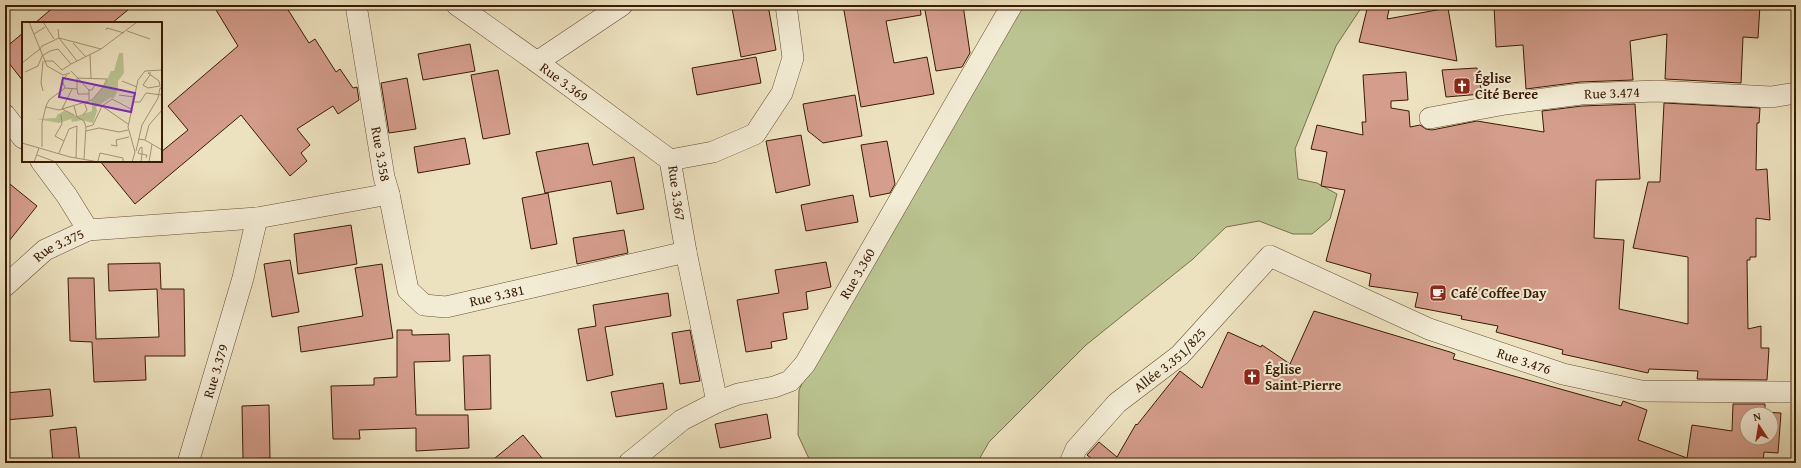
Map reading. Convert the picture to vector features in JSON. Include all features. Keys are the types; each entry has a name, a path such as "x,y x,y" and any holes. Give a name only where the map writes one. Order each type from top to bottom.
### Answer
{"street":[{"name":"Rue 3.358","path":"88,230 257,218 389,194 384,177 356,5"},
{"name":"Rue 3.369","path":"457,5 670,160"},
{"path":"537,62 622,5"},
{"name":"Rue 3.367","path":"718,402 686,252 670,160 713,152 755,134 782,93 793,58 786,5"},
{"name":"Rue 3.360","path":"629,463 682,420 738,394 774,387 790,380 804,364 1006,7"},
{"name":"Rue 3.474","path":"1430,118 1505,104 1581,94 1656,91 1771,97 1796,93"},
{"path":"5,115 22,137"},
{"name":"Rue 3.375","path":"5,286 45,250 88,230 67,196 42,162"},
{"name":"Rue 3.381","path":"389,194 408,290 424,305 446,307 686,252"},
{"name":"Rue 3.379","path":"188,463 243,278 257,218"},
{"name":"Rue 3.476","path":"1270,256 1429,329 1563,374 1641,391 1796,392"},
{"name":"Allée 3.351/825","path":"1070,463 1076,450 1117,403 1180,355 1270,256"}],"green space":[{"path":"1020,5 1363,5 1336,46 1295,149 1298,179 1317,183 1337,194 1330,219 1312,234 1293,234 1259,221 1226,227 1193,259 1086,345 989,442 977,463 811,463 798,435 799,390 829,325"}],"building":[{"path":"56,5 134,5 113,22 36,22"},
{"path":"213,5 285,5 309,43 315,39 336,72 340,69 353,88 357,87 359,100 338,114 333,106 297,129 310,145 301,153 307,161 290,176 241,115 135,204 101,162 162,162 162,151 188,130 168,106 238,46"},
{"path":"748,5 768,5 776,50 741,57 732,8"},
{"path":"843,5 920,5 921,15 886,21 894,63 927,57 934,94 861,107"},
{"path":"924,5 963,5 970,53 962,67 936,71"},
{"path":"1368,5 1390,5 1387,19 1448,8 1457,61 1359,42"},
{"path":"1494,5 1760,5 1758,38 1743,37 1741,83 1665,79 1667,34 1630,41 1633,80 1580,82 1526,89 1523,45 1496,47"},
{"path":"22,34 22,80 5,58 5,48"},
{"path":"470,44 475,71 423,80 418,54"},
{"path":"756,57 761,83 697,95 692,68"},
{"path":"1477,68 1482,94 1446,97 1442,70"},
{"path":"498,70 510,134 483,139 471,75"},
{"path":"1406,72 1408,100 1391,101 1391,108 1409,111 1410,127 1420,125 1426,129 1432,130 1477,121 1544,132 1542,111 1582,106 1635,104 1640,179 1596,180 1594,238 1624,240 1619,309 1688,324 1688,257 1633,248 1648,182 1660,182 1664,103 1760,108 1759,123 1757,123 1756,170 1767,169 1770,220 1756,218 1756,257 1750,257 1750,260 1747,260 1748,329 1761,326 1761,348 1769,348 1767,380 1697,379 1698,371 1649,369 1648,373 1562,354 1563,350 1496,332 1498,326 1461,319 1462,316 1415,307 1418,293 1369,286 1371,274 1326,261 1345,190 1321,186 1327,152 1311,149 1317,125 1363,135 1362,122 1366,122 1363,75"},
{"path":"407,78 416,129 389,133 381,83"},
{"path":"855,95 862,136 823,143 808,131 803,104"},
{"path":"801,135 810,185 776,193 766,141"},
{"path":"465,138 470,164 418,173 414,147"},
{"path":"887,141 895,184 890,193 870,197 861,145"},
{"path":"588,143 593,165 634,157 644,209 617,214 611,181 545,193 536,152"},
{"path":"5,180 37,206 5,246"},
{"path":"548,193 557,244 531,249 522,198"},
{"path":"853,195 858,222 806,231 801,205"},
{"path":"351,225 357,264 298,274 294,234"},
{"path":"624,230 628,253 577,264 573,238"},
{"path":"290,260 299,312 272,317 264,264"},
{"path":"826,262 831,287 806,292 808,309 783,313 787,339 771,342 772,348 746,352 737,300 779,293 775,270"},
{"path":"160,263 161,289 184,289 185,356 145,356 146,380 94,382 92,342 70,341 68,278 94,278 96,339 159,337 157,289 109,291 108,264"},
{"path":"382,264 393,338 301,352 298,327 363,316 355,268"},
{"path":"668,293 671,316 605,327 613,375 587,381 578,329 596,326 593,305"},
{"path":"1314,311 1450,352 1455,354 1453,359 1621,406 1623,401 1647,410 1638,440 1687,458 1692,425 1732,431 1733,404 1765,404 1765,406 1739,406 1739,446 1779,446 1778,453 1764,452 1763,463 1097,463 1087,455 1099,442 1117,457 1136,424 1137,425 1180,371 1202,388 1228,332 1261,347 1262,345 1290,364"},
{"path":"397,330 412,330 412,335 449,334 450,361 414,362 416,415 468,415 469,448 416,451 416,428 359,430 360,439 333,439 331,386 374,385 374,378 397,377"},
{"path":"690,330 700,381 680,384 672,333"},
{"path":"490,355 491,409 465,410 463,356"},
{"path":"663,383 667,409 616,417 611,392"},
{"path":"50,389 53,416 5,420 5,393"},
{"path":"269,405 270,458 243,459 242,406"},
{"path":"1779,413 1781,413 1779,440"},
{"path":"767,414 771,438 720,448 715,424"},
{"path":"76,427 80,463 53,463 50,430"},
{"path":"523,435 546,463 489,463"}],"place":[{"name":"Église Cité Beree","path":"1462,86"},
{"name":"Café Coffee Day","path":"1438,293"},
{"name":"Église Saint-Pierre","path":"1252,377"}]}
